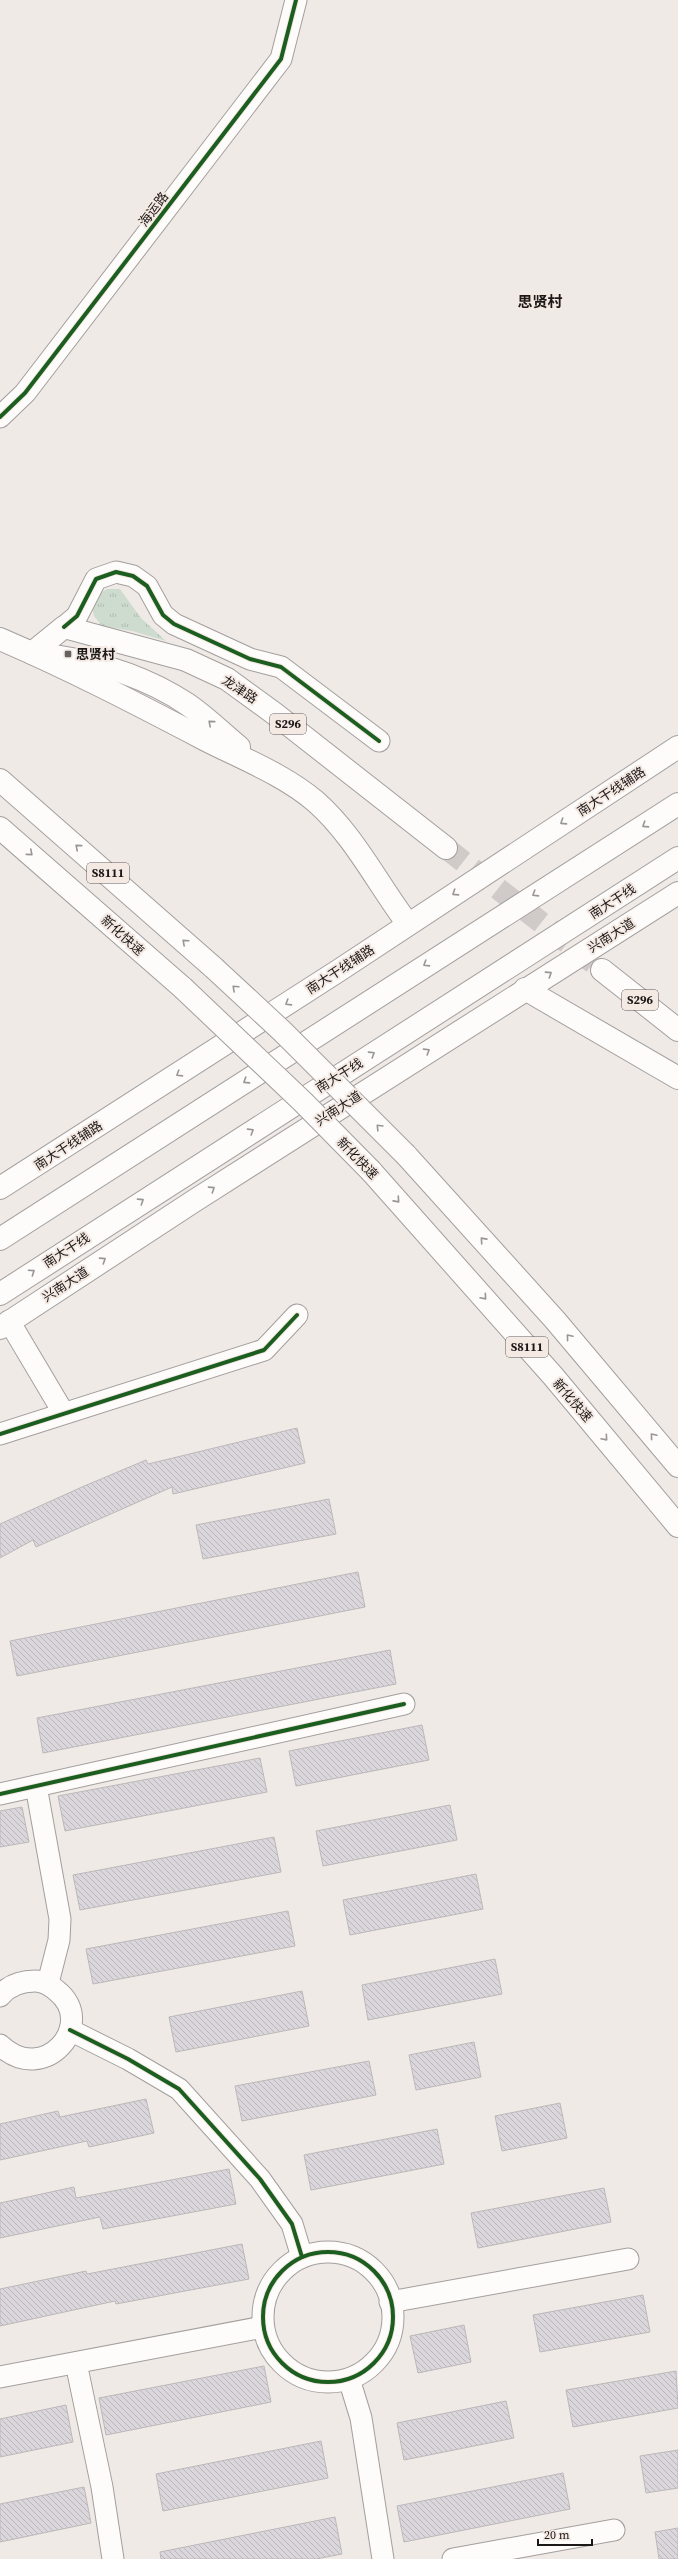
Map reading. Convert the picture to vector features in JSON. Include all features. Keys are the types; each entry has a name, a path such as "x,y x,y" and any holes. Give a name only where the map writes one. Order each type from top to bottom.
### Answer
{"main road":[{"path":"32,653 64,627"},
{"name":"龙津路","path":"64,627 186,660 227,679 276,714 446,848"},
{"path":"0,639 32,653 88,662 114,669 159,689 199,713 262,767 300,790 331,817 362,857 408,924"},
{"name":"南大干线辅路","path":"0,1188 191,1067 678,747"},
{"name":"S8111","path":"0,780 214,968 289,1037 406,1155 554,1320 678,1466"},
{"path":"0,1239 678,804"},
{"name":"新化快速","path":"0,828 183,988 303,1102 371,1171 548,1371 678,1526"},
{"name":"南大干线","path":"0,1294 678,858"},
{"name":"兴南大道","path":"5,1324 525,989 678,893"},
{"name":"S296","path":"602,970 678,1030"},
{"path":"525,989 678,1078"}],"street":[{"name":"海运路","path":"0,417 25,393 281,59 296,0"},
{"path":"64,627 77,616 96,579 116,572 133,576 147,586 163,615 174,624 245,657 281,667 379,741"},
{"path":"0,1434 63,1412 264,1350 297,1315"},
{"path":"5,1324 63,1412"},
{"path":"0,1794 404,1704"},
{"path":"36,1786 60,1919 59,1940 48,1984"},
{"path":"0,1996 11,1986 24,1981 48,1984 62,1994 68,2005 71,2018 70,2030 65,2042 56,2051 45,2057 33,2060 20,2059 9,2054 0,2045"},
{"path":"70,2030 128,2059 179,2089 260,2178 292,2224 302,2257"},
{"path":"322,2252 343,2254 362,2262 378,2276 388,2293 390,2302 393,2313 391,2334 383,2353 367,2369 349,2379 325,2382 303,2378 284,2366 279,2360 270,2348 263,2327 263,2305 271,2284 285,2268 302,2257 322,2252"},
{"path":"390,2302 628,2259"},
{"path":"0,2377 263,2327"},
{"path":"76,2362 102,2487 113,2559"},
{"path":"349,2379 361,2418 383,2559"},
{"path":"453,2559 614,2530"}],"green space":[{"path":"107,589 120,589 141,618 166,641 132,631 102,626 94,616 92,606 97,595"}],"building":[{"path":"297,1428 305,1463 173,1494 172,1487 36,1547 33,1540 0,1558 0,1524 82,1487 146,1460 148,1464"},
{"path":"329,1499 336,1534 203,1559 196,1525"},
{"path":"358,1572 365,1607 17,1676 10,1641"},
{"path":"390,1650 396,1684 43,1753 37,1718"},
{"path":"422,1725 429,1760 296,1786 289,1751"},
{"path":"260,1758 267,1792 65,1831 58,1796"},
{"path":"450,1805 457,1840 323,1866 316,1831"},
{"path":"22,1807 29,1842 0,1847 0,1811"},
{"path":"274,1837 281,1872 80,1910 73,1875"},
{"path":"476,1874 483,1909 350,1935 343,1900"},
{"path":"288,1911 295,1946 93,1984 86,1949"},
{"path":"495,1959 502,1994 368,2020 362,1985"},
{"path":"302,1991 309,2026 176,2052 169,2017"},
{"path":"474,2042 481,2077 416,2090 409,2055"},
{"path":"369,2061 376,2095 242,2121 235,2086"},
{"path":"146,2099 154,2133 89,2147 87,2141 0,2160 0,2124 58,2111 60,2117"},
{"path":"560,2103 567,2138 502,2151 495,2116"},
{"path":"437,2129 444,2164 311,2190 304,2155"},
{"path":"229,2169 236,2204 103,2229 100,2217 0,2238 0,2203 74,2187 76,2198"},
{"path":"604,2188 611,2222 478,2248 471,2213"},
{"path":"242,2244 249,2279 116,2304 115,2301 0,2326 0,2289 86,2271 87,2274"},
{"path":"643,2295 650,2332 540,2352 533,2315"},
{"path":"464,2325 471,2362 418,2373 410,2336"},
{"path":"264,2366 271,2402 106,2435 99,2398"},
{"path":"676,2371 678,2408 573,2427 566,2390"},
{"path":"506,2401 514,2438 404,2460 397,2423"},
{"path":"66,2405 73,2442 0,2457 0,2419"},
{"path":"321,2441 328,2478 163,2511 156,2474"},
{"path":"678,2450 678,2488 646,2493 640,2456"},
{"path":"563,2473 570,2509 404,2542 397,2506"},
{"path":"84,2487 91,2523 0,2542 0,2504"},
{"path":"335,2517 342,2554 316,2559 161,2559 160,2552"},
{"path":"678,2528 678,2559 659,2559 655,2532"}],"tunnel":[{"path":"446,848 602,970"}],"cycle path":[{"path":"0,417 25,393 281,59 296,0"},
{"path":"64,627 77,616 96,579 116,572 133,576 147,586 163,615 174,624 250,659 281,667 379,741"},
{"path":"0,1434 264,1350 297,1315"},
{"path":"0,1794 404,1704"},
{"path":"70,2030 128,2059 179,2089 260,2179 292,2224 302,2257"},
{"path":"328,2252 353,2257 374,2271 388,2292 393,2317 388,2342 374,2363 353,2377 328,2382 303,2377 282,2363 268,2342 263,2317 268,2292 282,2271 303,2257 328,2252"}],"place":[{"name":"思贤村","path":"68,654"}],"district":[{"name":"思贤村","path":"540,302"}]}
